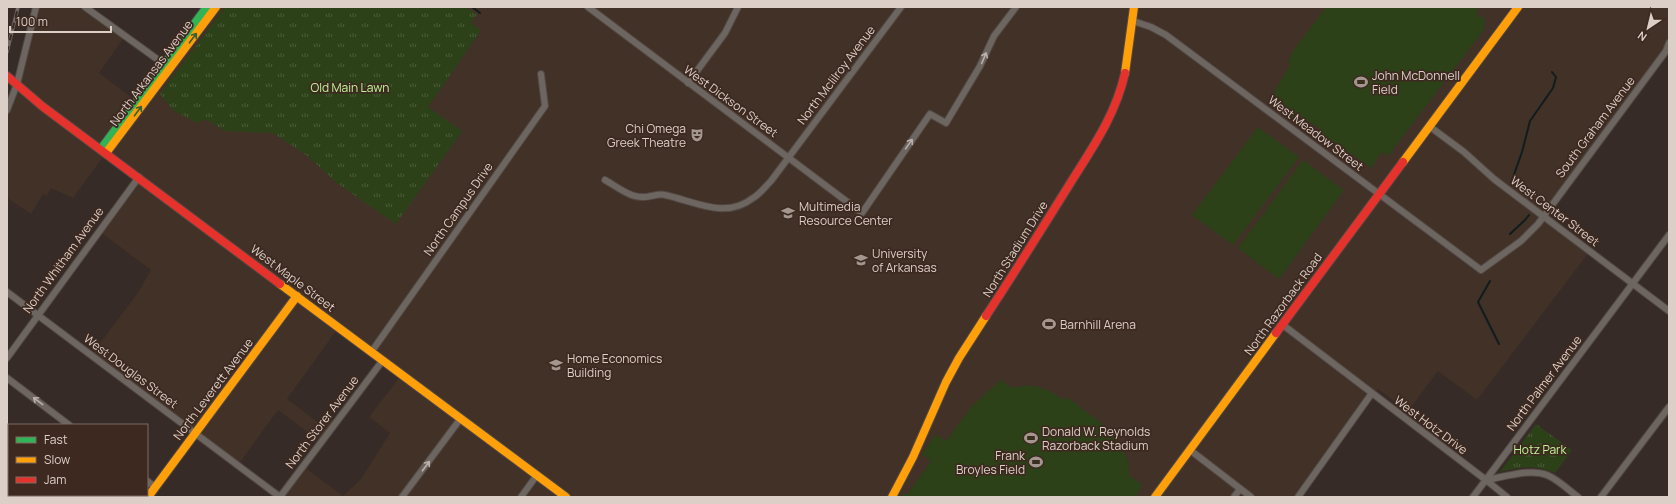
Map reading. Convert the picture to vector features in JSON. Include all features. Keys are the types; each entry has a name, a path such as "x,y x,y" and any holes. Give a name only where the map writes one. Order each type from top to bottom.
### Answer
{"street":[{"path":"7,110 17,84 36,7"},
{"path":"85,7 167,67"},
{"name":"North Arkansas Avenue","path":"167,67 207,7"},
{"name":"North Arkansas Avenue","path":"104,151 167,67 216,7"},
{"name":"West Dickson Street","path":"588,7 862,212 930,114 946,123 980,66 994,36 1016,7"},
{"path":"688,83 725,33 738,7"},
{"name":"North McIilroy Avenue","path":"605,180 631,195 642,197 664,194 702,206 723,209 738,206 753,199 771,181 901,7"},
{"name":"North Stadium Drive","path":"892,497 913,457 946,382 959,358 1055,208 1108,122 1117,104 1124,80 1134,7"},
{"name":"North Razorback Road","path":"1155,497 1518,7"},
{"name":"West Meadow Street","path":"1133,21 1151,27 1166,35 1481,270"},
{"name":"South Graham Avenue","path":"1481,270 1521,241 1538,224 1667,52 1669,44"},
{"name":"North Campus Drive","path":"372,351 545,106 541,74"},
{"name":"West Maple Street","path":"8,77 42,106 566,497"},
{"name":"West Center Street","path":"1429,126 1464,152 1494,179 1669,311"},
{"name":"North Whitham Avenue","path":"7,358 138,177"},
{"name":"North Palmer Avenue","path":"1473,497 1669,235"},
{"name":"West Douglas Street","path":"7,292 280,497"},
{"name":"North Leverett Avenue","path":"148,497 297,296"},
{"name":"West Hotz Drive","path":"1283,325 1507,497"},
{"name":"North Storer Avenue","path":"280,497 383,360"},
{"path":"7,378 68,424"},
{"path":"1298,497 1372,393"},
{"path":"1601,497 1669,407"},
{"path":"402,497 461,418"},
{"path":"1190,450 1251,497"},
{"path":"1486,480 1524,473 1537,473 1554,479 1578,497"},
{"path":"521,497 537,475"},
{"path":"148,482 156,487"},
{"path":"1234,497 1240,488"}],"shaded area":[{"name":"University of Arkansas","path":"36,7 85,7 125,36 99,73 136,101 207,7 1669,7 1669,54 1666,52 1543,216 1590,251 1477,400 1438,371 1408,411 1378,389 1298,497 1251,497 1240,489 1234,497 280,497 303,466 343,496 361,479 390,433 369,417 402,374 339,327 287,399 323,426 329,418 335,423 321,442 278,410 238,465 91,355 137,294 151,270 99,231 138,177 106,153 73,198 51,188 47,196 43,194 31,214 7,198 7,110"}],"green space":[{"name":"Old Main Lawn","path":"225,7 466,7 477,14 471,23 481,30 428,107 462,131 396,224 337,183 306,155 273,133 225,131 205,119 198,123 174,111 160,94"},
{"name":"John McDonnell Field","path":"1326,7 1477,7 1478,17 1484,17 1485,24 1483,27 1485,28 1388,156 1382,152 1371,168 1351,153 1346,159 1316,135 1320,129 1298,114 1294,119 1269,101 1290,65 1288,61 1291,56 1290,55"},
{"path":"1258,127 1299,157 1233,245 1192,215"},
{"path":"1303,160 1344,190 1279,279 1238,248"},
{"name":"Donald W. Reynolds Razorback Stadium","path":"1001,380 1012,388 1019,386 1040,387 1052,392 1064,400 1067,397 1104,425 1102,428 1113,437 1125,454 1129,467 1129,475 1142,485 1136,497 901,497 903,493 907,495 931,461 922,454 936,434 946,441 971,407"},
{"name":"Hotz Park","path":"1536,424 1572,450 1555,473 1533,467 1500,472"}],"waterway":[{"path":"472,7 480,13"},
{"path":"1511,183 1522,152 1530,121 1553,88 1556,77 1552,72"},
{"path":"1510,234 1529,215"},
{"path":"1490,281 1478,302 1499,344"}],"railway":[{"path":"7,52 18,7"}],"traffic: fast":[{"path":"101,149 207,7"}],"traffic: slow":[{"path":"106,153 216,7"},
{"path":"1125,73 1134,7"},
{"path":"1403,162 1518,7"},
{"path":"280,284 566,497"},
{"path":"148,497 297,296"},
{"path":"892,497 913,457 946,382 959,358 986,316"},
{"path":"1155,497 1276,333"}],"traffic: jam":[{"path":"986,316 1103,130 1116,102 1125,73"},
{"path":"7,76 42,106 280,284"},
{"path":"1276,333 1403,162"}],"place":[{"name":"John McDonnell Field","path":"1361,82"},
{"name":"Chi Omega Greek Theatre","path":"697,135"},
{"name":"Multimedia Resource Center","path":"788,213"},
{"name":"University of Arkansas","path":"861,260"},
{"name":"Barnhill Arena","path":"1049,324"},
{"name":"Home Economics Building","path":"556,365"},
{"name":"Donald W. Reynolds Razorback Stadium","path":"1031,438"},
{"name":"Frank Broyles Field","path":"1036,462"}]}
